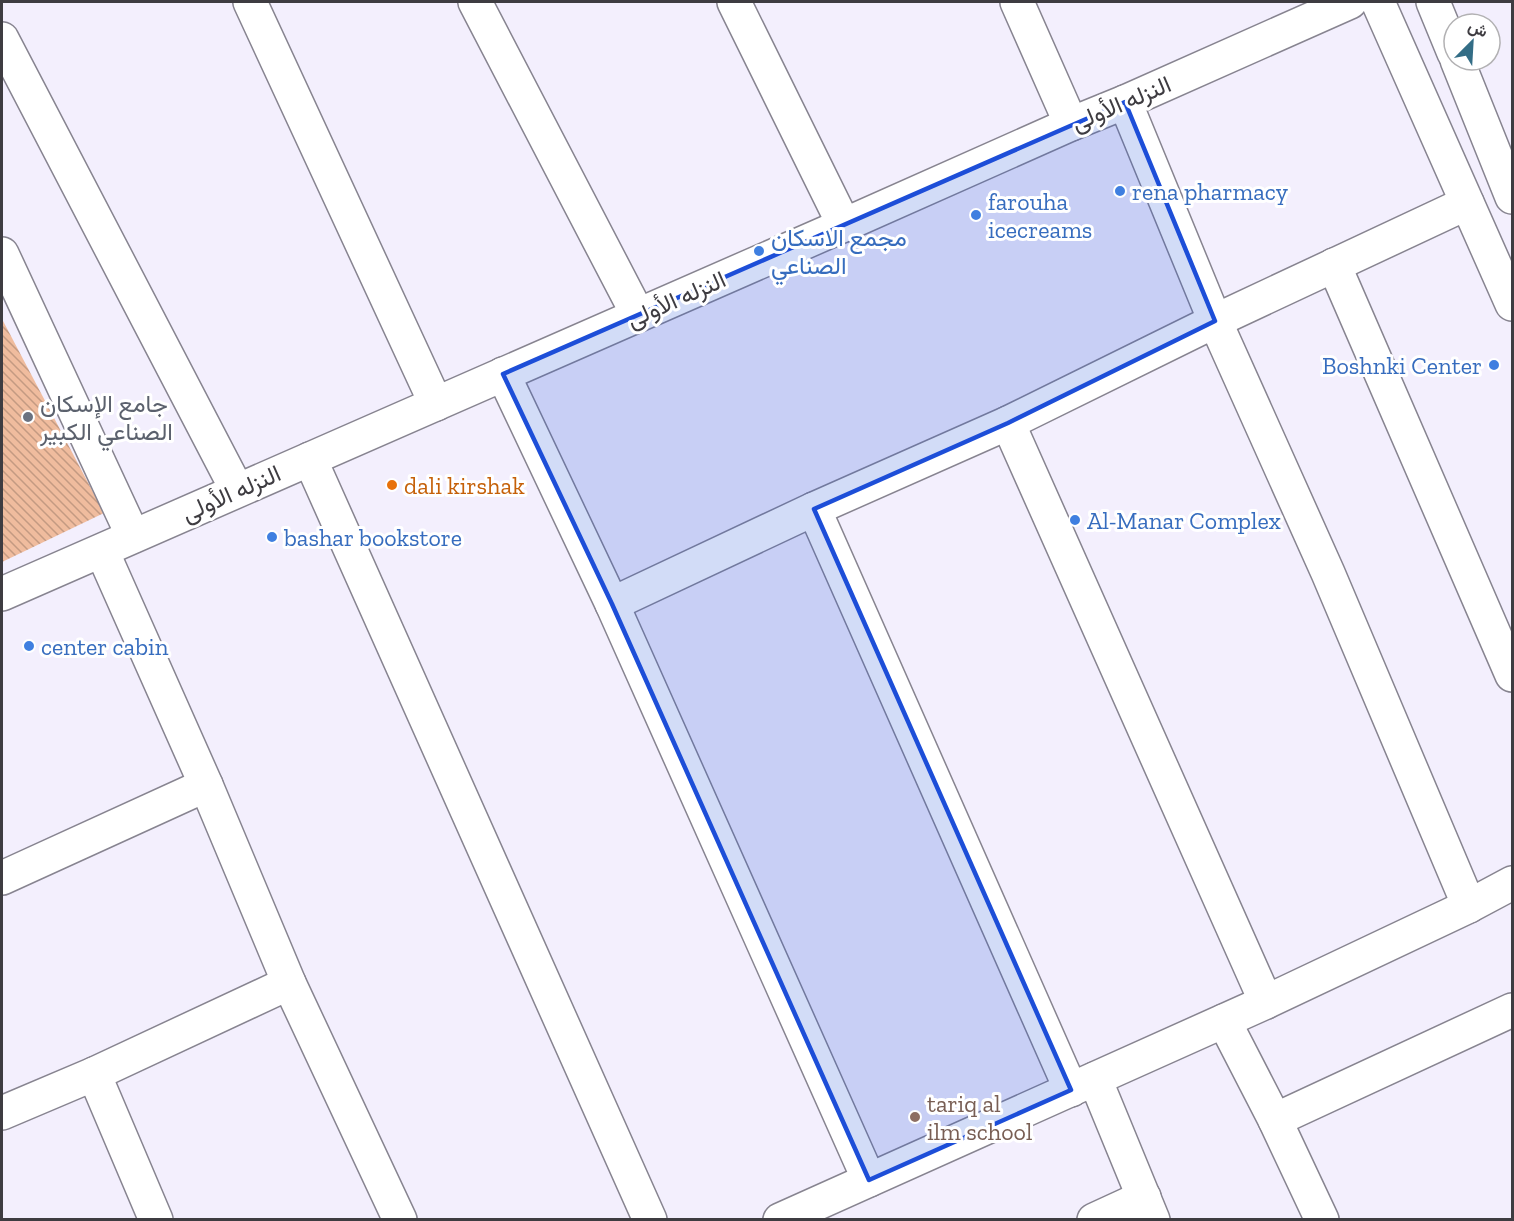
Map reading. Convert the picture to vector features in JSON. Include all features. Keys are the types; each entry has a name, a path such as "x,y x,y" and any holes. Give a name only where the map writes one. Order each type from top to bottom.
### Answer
{"street":[{"path":"250,2 436,404"},
{"path":"475,2 638,315"},
{"path":"734,2 844,225"},
{"path":"1017,2 1071,123"},
{"name":"النزله الأولى","path":"2,594 1350,2"},
{"path":"1378,2 1512,304"},
{"path":"1433,2 1442,24"},
{"path":"2,39 237,490"},
{"path":"1462,72 1512,197"},
{"path":"1125,102 1215,321 1328,573 1469,906"},
{"path":"612,604 814,509 1008,423 1215,321 1467,203"},
{"path":"2,254 133,536"},
{"path":"1334,265 1512,675"},
{"path":"503,374 612,604 869,1180"},
{"path":"1008,423 1266,1002"},
{"path":"310,459 650,1220"},
{"path":"814,509 1083,1084 1149,1208 1094,1220"},
{"path":"102,550 206,785 289,983 400,1220"},
{"path":"2,878 206,785"},
{"path":"781,1219 1266,1002 1511,887"},
{"path":"2,1113 94,1074 289,983"},
{"path":"1275,1120 1512,1010"},
{"path":"1224,1021 1275,1120 1322,1220"},
{"path":"94,1074 156,1220"}],"highlighted area":[{"path":"1125,102 1215,321 1008,423 814,509 1071,1090 869,1180 612,604 503,374"}],"building":[{"name":"جامع الإسكان الصناعي الكبير","path":"2,319 104,513 2,562"}],"place":[{"name":"rena pharmacy","path":"1120,191"},
{"name":"farouha icecreams","path":"976,215"},
{"name":"مجمع الاسكان الصناعي","path":"759,251"},
{"name":"Boshnki Center","path":"1494,365"},
{"name":"جامع الإسكان الصناعي الكبير","path":"28,417"},
{"name":"dali kirshak","path":"392,485"},
{"name":"Al-Manar Complex","path":"1075,520"},
{"name":"bashar bookstore","path":"272,537"},
{"name":"center cabin","path":"29,646"},
{"name":"tariq al ilm school","path":"915,1117"}]}
